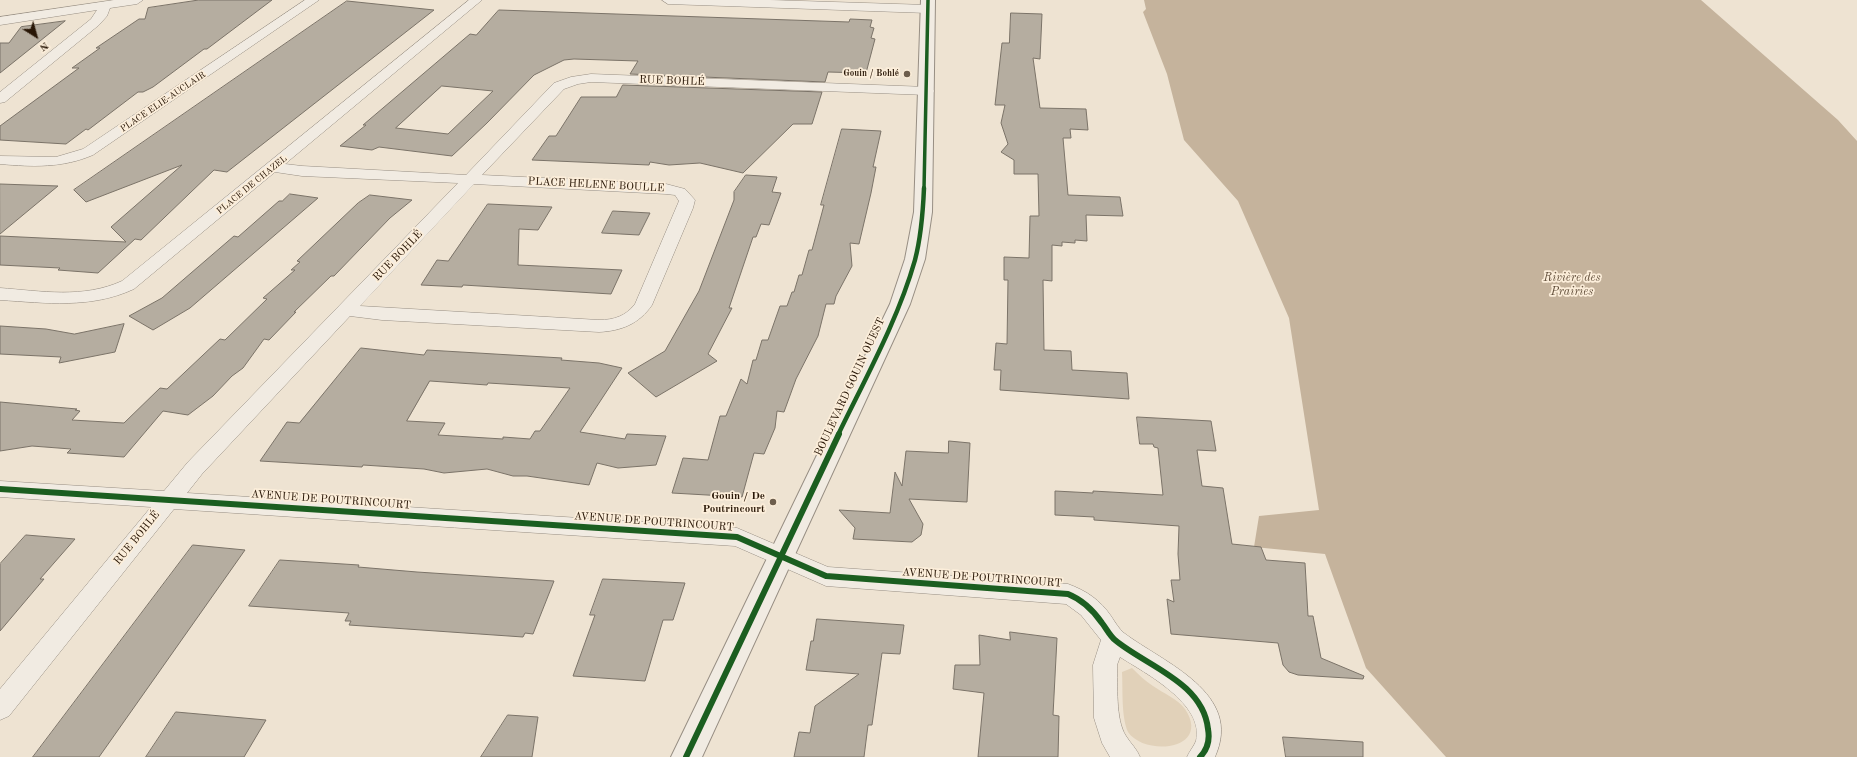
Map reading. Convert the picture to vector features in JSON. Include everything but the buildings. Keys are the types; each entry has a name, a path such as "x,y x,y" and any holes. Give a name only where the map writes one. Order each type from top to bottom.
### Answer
{"street":[{"path":"0,21 137,0"},
{"name":"PLACE ELIE-AUCLAIR","path":"0,160 58,162 71,159 88,152 313,0"},
{"name":"PLACE DE CHAZEL","path":"0,294 89,298 110,294 122,289 273,168 476,0"},
{"path":"668,0 928,5"},
{"path":"0,99 98,19 105,5"},
{"name":"BOULEVARD GOUIN OUEST","path":"686,757 900,304 910,276 919,244 923,212 928,5"},
{"name":"RUE BOHLÉ","path":"0,708 195,468 563,84 591,78 926,91"},
{"name":"PLACE HELENE BOULLE","path":"273,168 302,171 671,189 683,194 687,203 643,305 637,314 620,323 599,326 382,314 346,310"},
{"name":"AVENUE DE POUTRINCOURT","path":"0,489 737,537 826,576 1068,594 1076,597 1090,608 1103,622 1113,639 1179,683 1197,700 1208,722 1210,733 1204,753 1200,757"},
{"path":"1113,639 1105,665 1107,718 1115,743 1127,757"}],"shaded area":[{"path":"1132,668 1147,682 1174,699 1185,709 1191,723 1190,733 1183,741 1173,745 1161,747 1148,745 1136,740 1128,732 1123,710 1122,672"}],"water":[{"name":"Rivière des Prairies","path":"1144,0 1701,0 1838,120 1857,141 1857,757 1446,757 1366,668 1325,554 1254,547 1259,516 1319,510 1289,318 1238,201 1184,140 1167,74 1143,12 1146,9"}],"cycle path":[{"path":"686,757 900,304 915,259 923,212 928,0"},
{"path":"0,489 737,537 826,576 1068,594 1085,603 1098,617 1115,640 1159,668 1189,691 1200,705 1207,719 1209,735 1207,747 1200,757"}],"place":[{"name":"Gouin / Bohlé","path":"907,74"},
{"name":"Gouin / De Poutrincourt","path":"773,502"}]}
